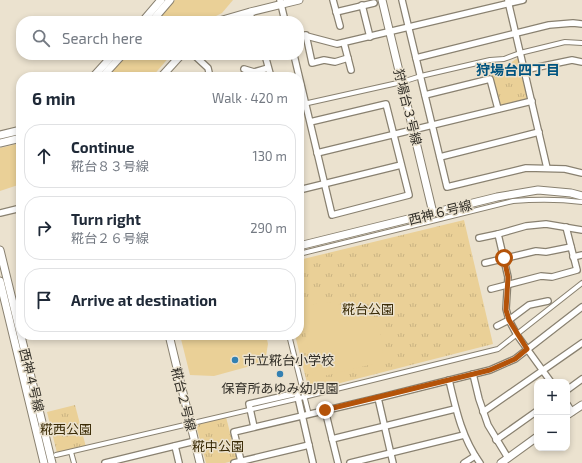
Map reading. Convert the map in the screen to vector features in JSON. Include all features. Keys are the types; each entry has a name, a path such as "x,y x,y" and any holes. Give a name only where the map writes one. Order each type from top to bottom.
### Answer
{"street":[{"path":"147,16 161,0"},
{"path":"156,16 170,0"},
{"path":"236,16 281,2 299,0"},
{"path":"333,0 340,26"},
{"name":"狩場台３号線","path":"382,0 433,213"},
{"path":"402,0 447,187 526,168 565,169 582,173"},
{"path":"348,58 334,62 324,60 312,63 306,35 337,44 344,43 508,2 523,0"},
{"path":"281,2 284,16"},
{"path":"508,2 547,168"},
{"path":"336,12 374,3"},
{"path":"362,6 370,36"},
{"path":"250,12 251,16"},
{"path":"416,58 549,25 573,22 582,24"},
{"path":"306,104 490,60 504,59 520,53 565,42 582,42"},
{"path":"344,43 351,70"},
{"path":"98,72 108,60"},
{"path":"107,72 117,60"},
{"path":"166,72 176,60"},
{"path":"199,60 208,68 209,72"},
{"path":"266,60 269,72"},
{"path":"295,60 297,72"},
{"path":"524,70 572,60 582,62"},
{"path":"244,69 254,72 268,68"},
{"path":"425,95 490,79 498,109"},
{"path":"304,99 332,215 408,196 386,104 310,122"},
{"path":"317,153 532,101"},
{"path":"0,135 16,131"},
{"path":"440,157 539,132"},
{"path":"0,143 16,139"},
{"path":"304,189 401,165"},
{"name":"西神６号線","path":"304,245 497,197 538,190 572,193 582,196"},
{"path":"304,253 514,201 536,199 582,202"},
{"path":"0,213 16,209"},
{"path":"479,238 526,226 546,224 582,230"},
{"path":"491,289 541,276 552,277 577,270 566,227"},
{"path":"498,234 508,277 506,310 509,320 517,335 549,379"},
{"path":"485,263 536,251 546,252 571,247"},
{"name":"西神４号線","path":"0,250 16,306"},
{"path":"574,257 582,255"},
{"name":"西神４号線","path":"0,281 44,463"},
{"path":"301,398 498,349 582,283"},
{"path":"498,326 509,320 529,305 548,301"},
{"path":"241,461 234,432 378,398 501,366 515,359 582,307"},
{"path":"8,316 16,314"},
{"name":"西神４号線","path":"24,340 52,463"},
{"name":"糀台２号線","path":"170,340 200,463"},
{"path":"290,340 301,398 302,416 313,463"},
{"path":"483,412 582,343"},
{"path":"473,374 488,425 508,458"},
{"path":"449,380 455,409 464,435 480,463"},
{"path":"570,388 582,380"},
{"path":"254,427 249,404 297,393 308,411"},
{"path":"378,398 393,463"},
{"path":"570,413 582,405"},
{"path":"332,439 455,409"},
{"path":"56,455 250,410"},
{"path":"325,410 338,463"},
{"path":"496,440 534,413"},
{"path":"350,463 464,435"},
{"path":"501,463 534,439"},
{"path":"105,463 195,441"},
{"path":"234,463 309,444"},
{"path":"175,446 179,463"},
{"path":"71,452 74,463"},
{"path":"464,463 475,456"}],"green space":[{"path":"175,0 233,0 222,13 216,16 161,16"},
{"path":"519,57 528,96 525,100 502,106 498,105 489,63 493,61 506,66"},
{"path":"122,60 167,60 156,72 112,72"},
{"path":"16,144 16,186 0,191 0,148"},
{"name":"糀台公園","path":"464,220 493,344 309,391 296,340 304,340 304,259"},
{"path":"319,302 328,302 356,309 364,314 377,327 381,336 383,344 383,358 377,363 320,377 313,376 304,326 304,308"},
{"name":"市立糀台小学校","path":"181,340 267,340 268,344 265,362 214,376 190,375"},
{"name":"糀西公園","path":"75,405 86,447 57,453 47,412"},
{"name":"糀中公園","path":"226,417 237,460 225,463 206,463 196,425"}],"place":[{"name":"市立糀台小学校","path":"235,360"},
{"name":"保育所あゆみ幼児園","path":"280,374"}],"district":[{"name":"狩場台四丁目","path":"518,70"}],"route":[{"path":"325,410 490,370 515,359 527,349 517,335 509,320 506,310 508,277 504,258"}]}
